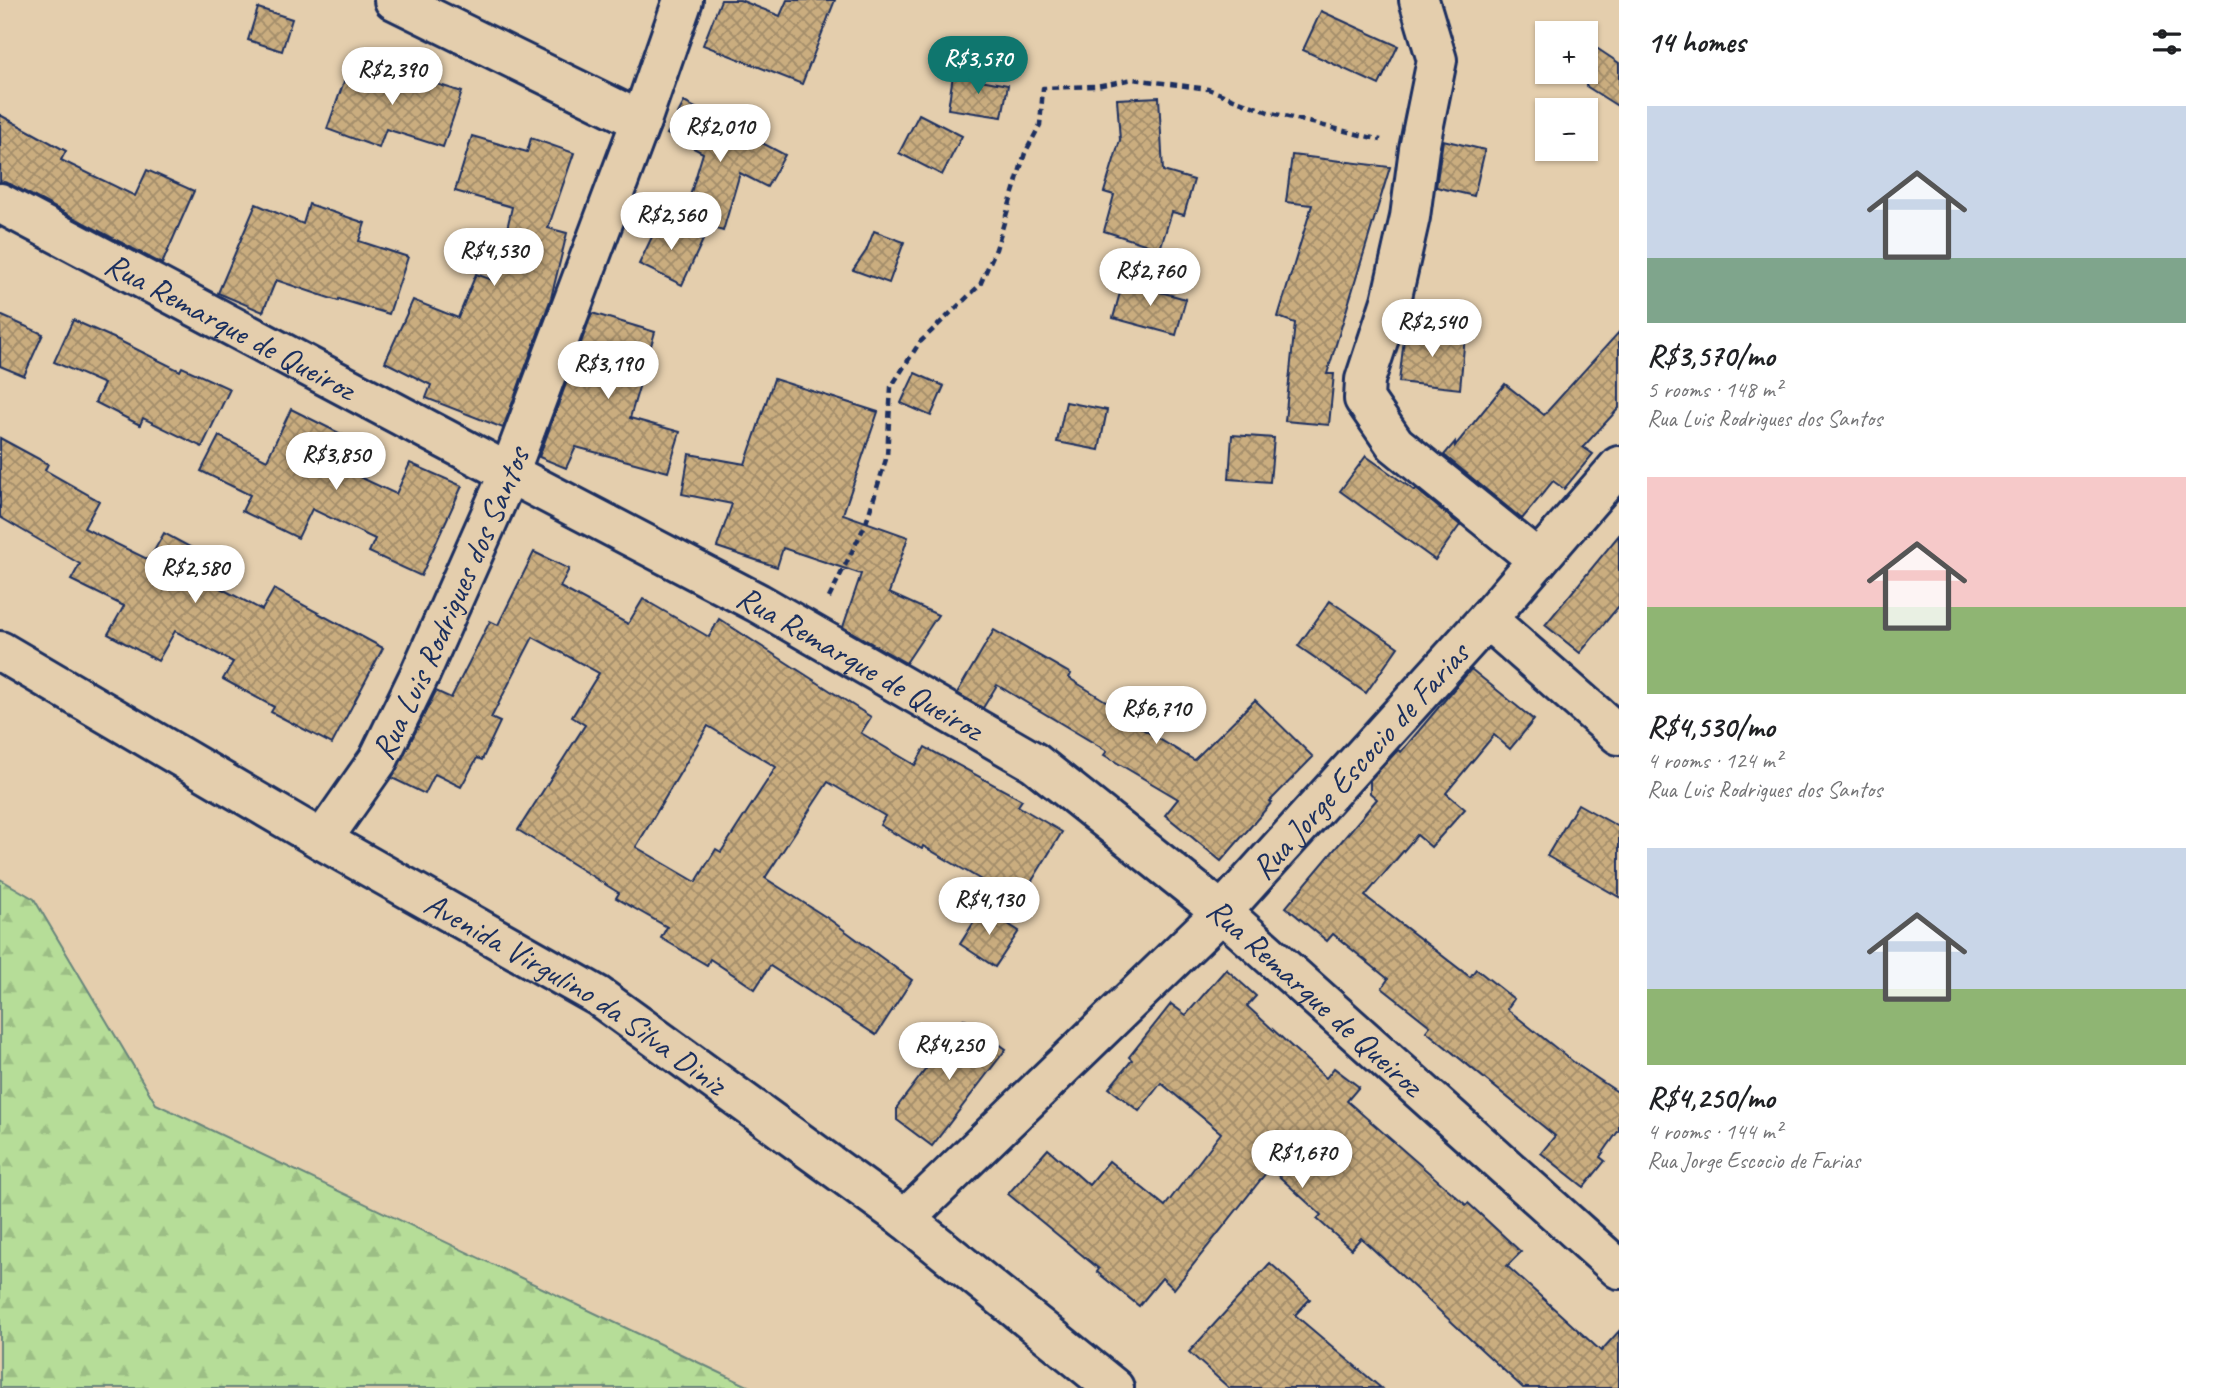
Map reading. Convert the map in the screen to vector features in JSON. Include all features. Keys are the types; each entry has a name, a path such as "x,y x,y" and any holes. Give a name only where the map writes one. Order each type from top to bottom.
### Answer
{"street":[{"path":"394,0 641,121"},
{"name":"Rua Luis Rodrigues dos Santos","path":"322,840 378,760 421,672 509,473 641,121 683,0"},
{"path":"1419,0 1437,60 1419,149 1410,217 1391,300 1364,380 1364,399 1395,444 1538,559"},
{"name":"Rua Remarque de Queiroz","path":"0,203 808,632 1034,762 1222,912 1619,1269"},
{"name":"Rua Jorge Escocio de Farias","path":"905,1219 1222,912 1488,619 1619,466"},
{"path":"1488,619 1619,736"},
{"name":"Avenida Virgulino da Silva Diniz","path":"0,651 322,840 598,996 905,1219 1114,1388"}],"path":[{"path":"808,632 838,584 866,523 887,456 891,387 920,342 980,285 996,249 1026,153 1040,125 1043,88 1096,86 1133,79 1208,89 1268,112 1419,149"}],"green space":[{"path":"0,879 34,899 156,1104 752,1388 0,1388"}],"building":[{"path":"721,0 740,0 780,16 787,0 835,0 802,84 703,45"},
{"path":"258,8 292,19 282,51 248,40"},
{"path":"1321,11 1398,46 1379,85 1303,50"},
{"path":"1598,49 1619,63 1619,107 1586,86 1598,84"},
{"path":"352,59 423,84 424,80 462,92 443,147 386,129 379,148 327,129"},
{"path":"953,75 1008,85 1002,117 948,109"},
{"path":"1159,97 1163,171 1194,180 1184,215 1172,212 1160,249 1104,231 1114,195 1104,192 1120,140 1117,99"},
{"path":"684,102 785,155 767,187 740,173 723,231 683,219 703,153 667,134"},
{"path":"919,114 962,136 942,175 899,153"},
{"path":"0,115 66,151 61,160 135,196 147,170 194,191 162,264 0,181"},
{"path":"472,136 527,152 531,138 574,153 548,228 567,233 551,298 503,428 426,398 431,385 385,362 413,300 458,318 476,274 495,281 512,207 455,191"},
{"path":"1443,140 1485,150 1474,196 1436,187"},
{"path":"1292,155 1390,167 1327,374 1334,374 1329,425 1285,421 1295,323 1278,317 1312,205 1286,202"},
{"path":"256,204 303,224 309,204 365,223 359,241 408,257 389,314 339,299 338,301 276,280 263,312 218,293"},
{"path":"660,220 703,240 682,285 639,264"},
{"path":"874,231 904,242 889,283 853,270 866,251"},
{"path":"1123,282 1186,299 1176,335 1113,318"},
{"path":"592,313 655,332 630,418 680,432 668,472 576,447 566,468 539,457"},
{"path":"0,315 43,334 24,376 0,366"},
{"path":"73,320 180,371 182,367 230,389 202,447 143,418 140,425 95,402 104,384 54,362"},
{"path":"1405,330 1465,336 1460,389 1399,382"},
{"path":"1619,332 1619,408 1583,447 1593,454 1564,489 1553,481 1522,519 1444,455 1455,442 1455,446 1505,384 1544,415"},
{"path":"915,373 944,386 931,416 901,403"},
{"path":"774,379 878,412 843,514 908,537 889,593 938,615 906,663 843,627 861,574 783,548 777,567 717,547 732,504 682,494 689,454 745,464"},
{"path":"1066,402 1107,410 1099,450 1057,442"},
{"path":"291,409 347,437 334,465 396,494 410,463 462,486 421,576 369,552 375,539 312,509 298,538 242,511 250,495 201,471 219,436 267,460"},
{"path":"1232,435 1274,438 1270,482 1229,479"},
{"path":"0,438 48,464 45,470 99,501 84,528 149,560 164,533 214,560 203,579 262,610 274,589 383,648 332,744 271,712 274,707 223,679 233,662 175,631 158,661 108,634 124,606 71,580 80,564 0,517"},
{"path":"1366,456 1415,491 1416,489 1460,525 1435,560 1340,491"},
{"path":"1619,535 1619,606 1580,653 1545,625"},
{"path":"534,552 569,569 560,587 628,624 643,599 709,637 719,619 871,717 861,733 915,765 925,747 1022,800 1018,806 1062,832 1019,902 923,846 922,849 880,825 885,816 828,782 765,878 829,919 912,980 876,1035 770,966 755,989 710,959 707,965 661,938 667,927 616,898 619,893 518,830 585,725 572,717 599,673 533,637 491,718 500,722 482,760 477,758 461,787 435,774 425,794 392,778 436,691 451,698 490,621 498,625","holes":["708,726 776,767 721,852 716,849 696,882 636,847"]},
{"path":"1330,601 1398,647 1366,693 1298,646"},
{"path":"994,630 1071,674 1069,678 1120,710 1118,714 1194,760 1255,700 1313,757 1270,801 1272,802 1221,861 1165,815 1178,799 1104,755 1107,751 997,685 983,708 957,693"},
{"path":"1471,669 1534,720 1510,749 1494,735 1446,793 1465,809 1431,847 1417,835 1365,896 1470,977 1476,969 1514,999 1507,1009 1576,1064 1619,1093 1619,1130 1600,1157 1605,1161 1584,1187 1541,1153 1555,1136 1426,1031 1430,1026 1382,988 1388,979 1333,934 1327,941 1286,907 1377,799 1370,793 1370,780 1398,750 1401,752"},
{"path":"1578,804 1619,827 1619,897 1547,856"},
{"path":"983,908 1019,931 995,967 960,944"},
{"path":"1226,969 1256,996 1247,1006 1326,1078 1334,1068 1359,1087 1347,1101 1466,1205 1468,1203 1521,1252 1507,1266 1601,1351 1619,1331 1619,1388 1523,1388 1361,1238 1351,1249 1317,1219 1321,1215 1270,1168 1174,1289 1162,1278 1139,1306 1097,1272 1099,1269 1008,1194 1048,1149 1089,1185 1109,1161 1165,1206 1221,1133 1161,1083 1139,1111 1109,1088 1132,1060 1129,1057 1171,1004 1186,1015"},
{"path":"964,1019 1006,1049 932,1146 897,1120 897,1107"},
{"path":"1270,1263 1310,1299 1295,1315 1381,1388 1229,1388 1189,1352"}]}
